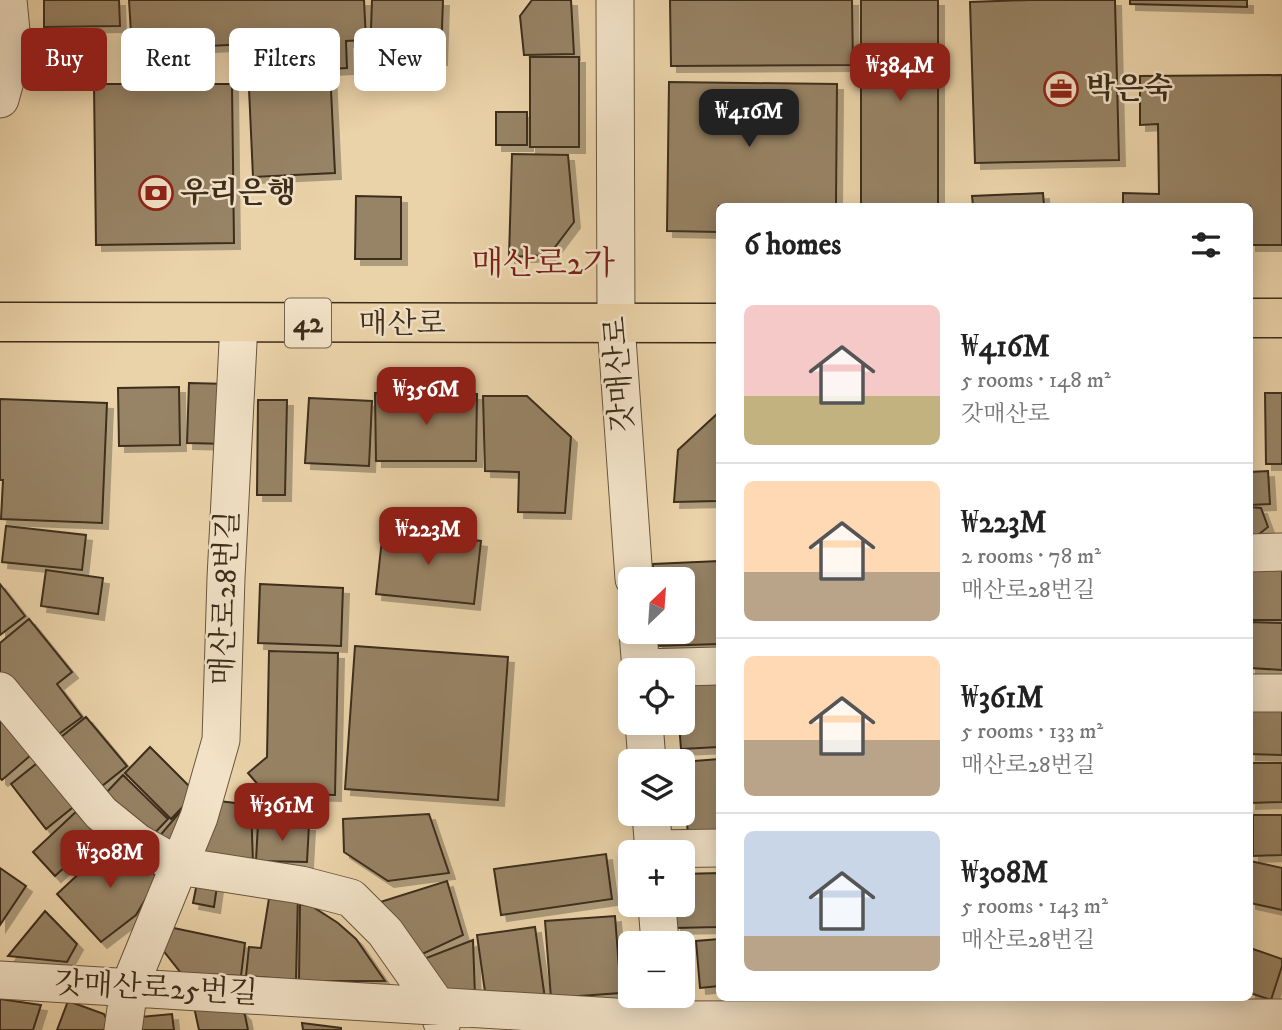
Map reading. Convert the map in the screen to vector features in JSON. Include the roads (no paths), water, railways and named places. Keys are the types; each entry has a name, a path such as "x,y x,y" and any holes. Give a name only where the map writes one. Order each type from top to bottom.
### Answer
{"main road":[{"path":"1253,318 1282,318"},
{"name":"매산로","path":"0,322 716,323"}],"street":[{"path":"0,99 13,52 8,0"},
{"name":"갓매산로","path":"615,0 616,324 633,567"},
{"name":"매산로28번길","path":"123,1030 129,988 199,817 221,740 239,323"},
{"path":"1253,553 1282,552"},
{"path":"695,667 716,666"},
{"path":"0,691 101,813 138,843 179,866 301,885 351,898 385,932 441,1018"},
{"path":"1253,693 1282,692"},
{"path":"653,838 716,848"},
{"name":"갓매산로25번길","path":"0,980 129,988 441,1018 1001,1015 1114,1024 1282,1018"}],"place":[{"name":"박은숙","path":"1061,89"},
{"name":"우리은행","path":"156,193"}],"district":[{"name":"매산로2가","path":"543,264"}]}
